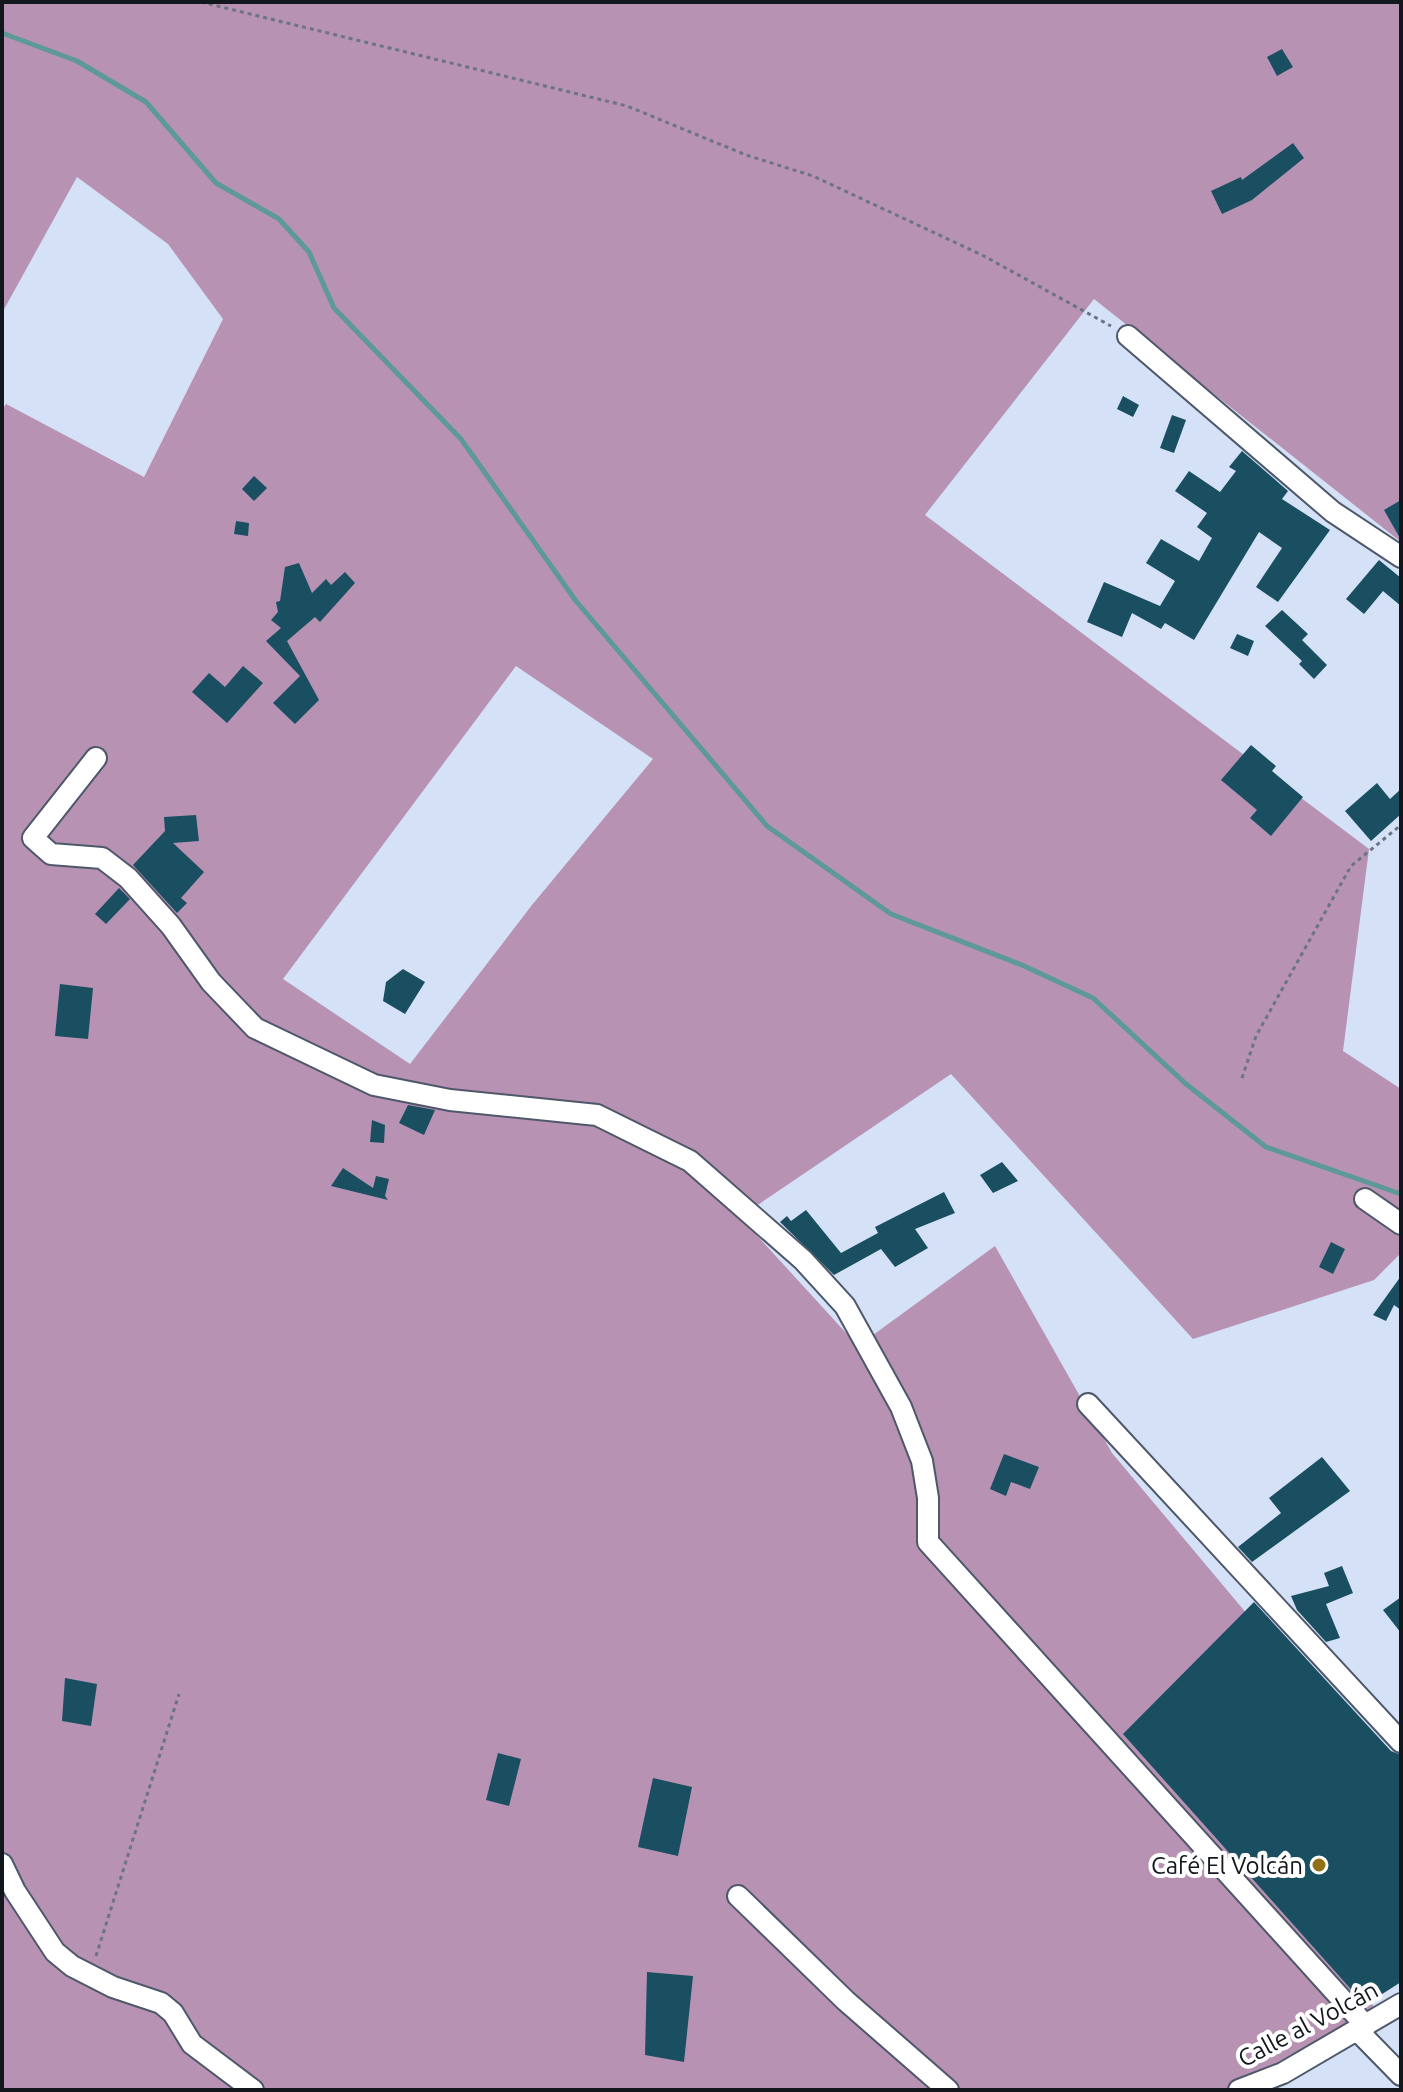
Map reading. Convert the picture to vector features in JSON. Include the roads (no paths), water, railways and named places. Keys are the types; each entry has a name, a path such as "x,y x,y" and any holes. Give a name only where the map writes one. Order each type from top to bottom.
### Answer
{"street":[{"path":"1128,336 1333,512 1401,557"},
{"path":"96,758 33,838 51,854 102,858 128,878 171,926 211,982 255,1028 374,1085 407,1094 597,1115 690,1161 803,1260 845,1306 901,1407 922,1461 928,1498 928,1542 1401,2075"},
{"path":"1365,1199 1401,1224"},
{"path":"1088,1404 1401,1742"},
{"path":"2,1864 15,1891 55,1952 113,1987 161,2003 173,2013 192,2044 253,2090"},
{"path":"738,1896 846,2001 948,2090"},
{"name":"Calle al Volcán","path":"1239,2090 1268,2086 1401,2004"}],"waterway":[{"path":"2,33 77,61 146,102 216,183 279,219 309,252 334,308 461,439 576,601 767,826 891,914 1022,965 1093,998 1186,1084 1266,1147 1401,1194"}],"place":[{"name":"Café El Volcán","path":"1319,1865"}]}
